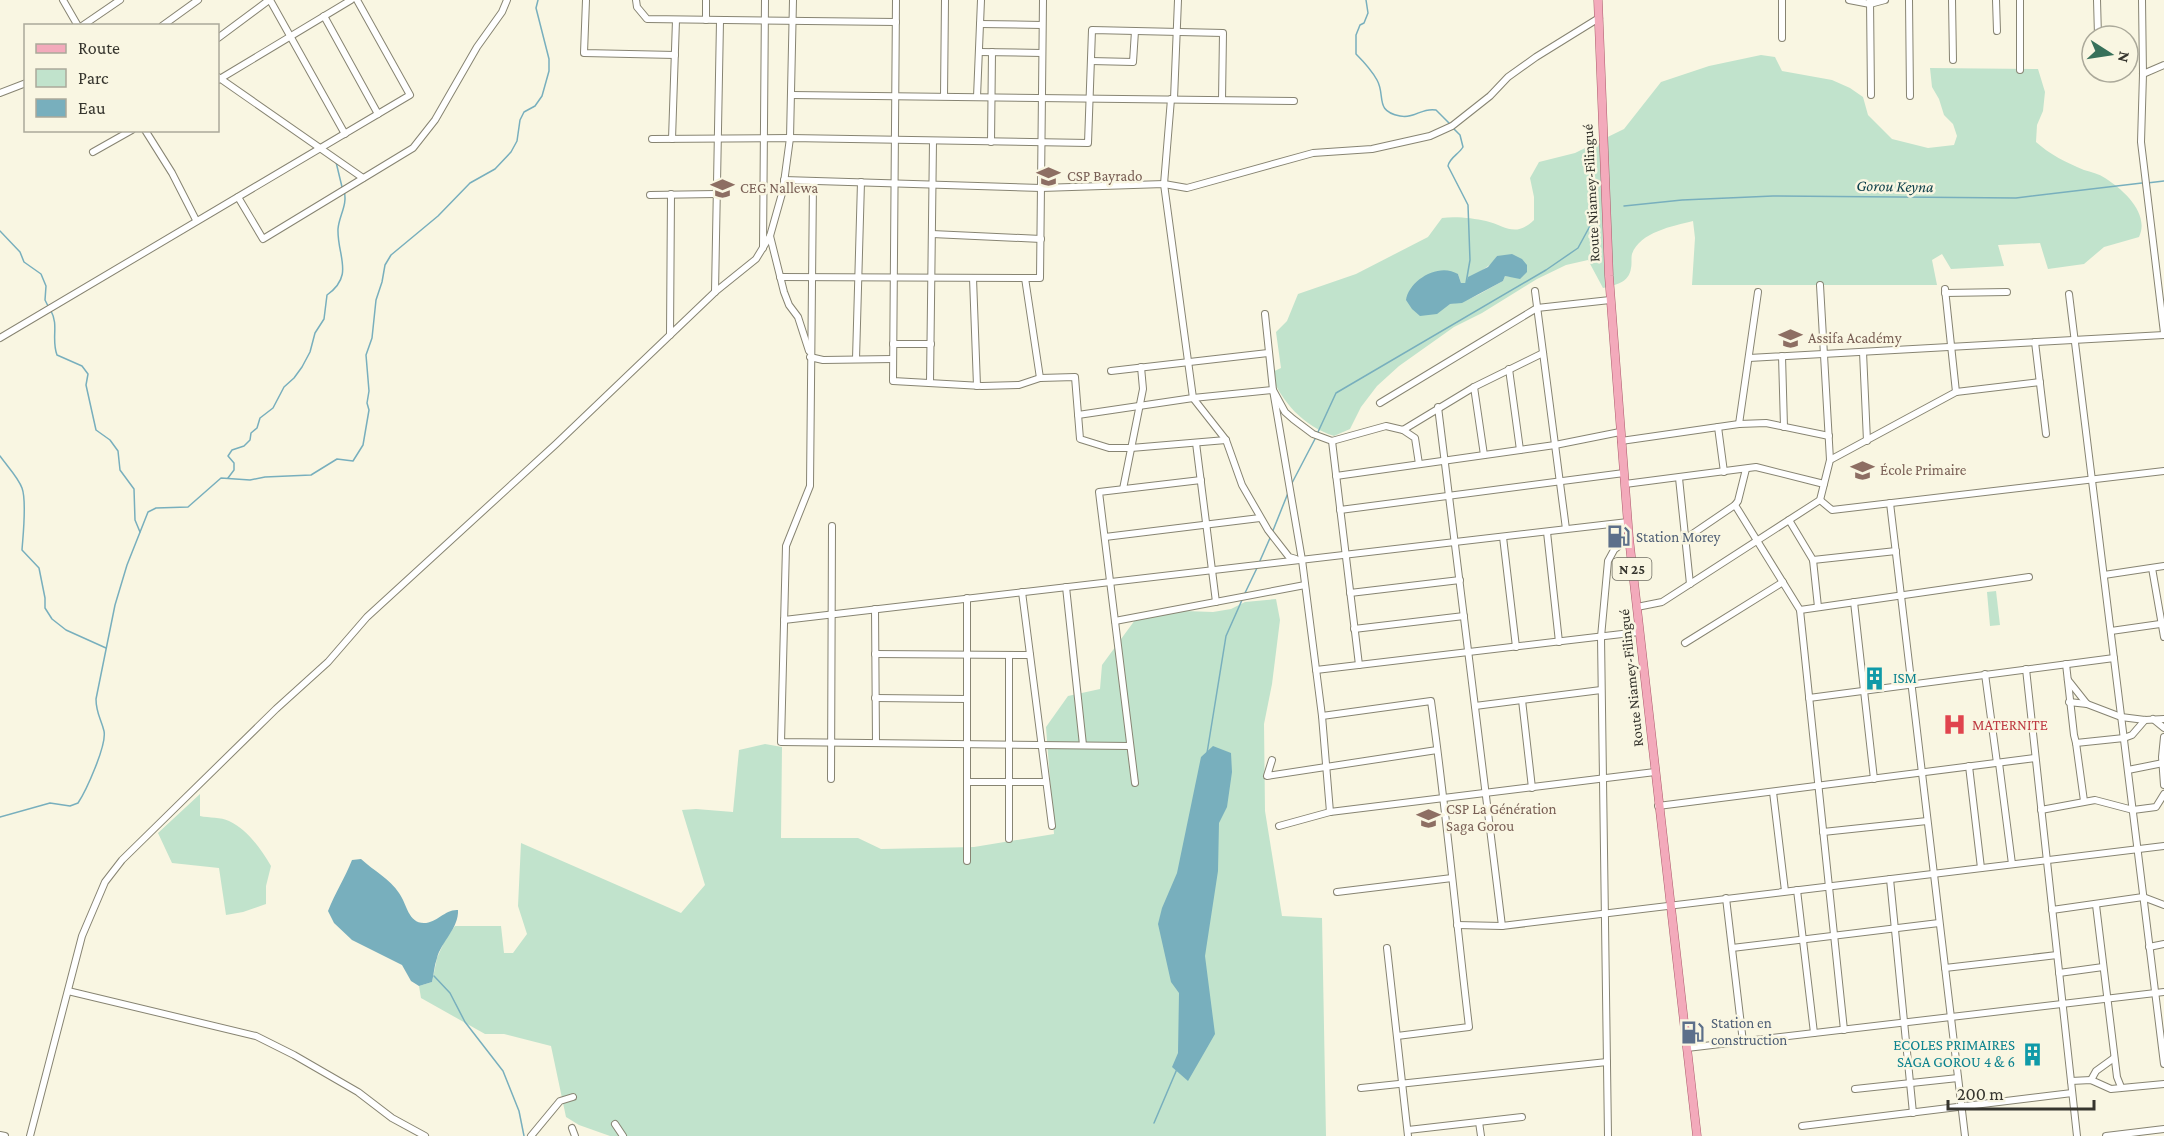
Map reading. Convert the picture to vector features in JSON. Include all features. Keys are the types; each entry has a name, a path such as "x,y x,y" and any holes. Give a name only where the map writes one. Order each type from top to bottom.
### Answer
{"main road":[{"name":"Route Niamey-Filingué","path":"1598,0 1610,300 1629,538 1697,1136"}],"street":[{"path":"63,0 79,24"},
{"path":"83,24 120,0"},
{"path":"165,24 198,0"},
{"path":"219,37 269,0 345,134"},
{"path":"351,0 219,79 363,178"},
{"path":"0,338 410,95 357,0"},
{"path":"238,197 263,239 413,148 437,116 477,47 502,12 507,0"},
{"path":"586,0 584,53 675,55"},
{"path":"636,0 637,7 647,19 896,22"},
{"path":"706,0 706,20"},
{"path":"763,248 765,0"},
{"path":"30,1136 82,936 105,882 122,860 296,690 328,662 368,617 556,444 715,292 749,266 763,248 770,236 784,180 790,138 793,0"},
{"path":"896,0 893,381 977,386 1019,385 1040,378 1075,377 1080,439 1109,448 1226,440"},
{"path":"944,96 945,0"},
{"path":"977,97 981,0"},
{"path":"780,277 1040,278 1043,0"},
{"path":"1178,0 1173,99 1164,184 1193,399 1226,440 1242,486 1260,518 1289,557 1302,560"},
{"path":"1782,0 1782,38"},
{"path":"1849,0 1870,2 1885,0"},
{"path":"1909,0 1910,96"},
{"path":"1952,0 1953,60"},
{"path":"1996,0 1996,31"},
{"path":"2020,0 2020,69"},
{"path":"2097,0 2098,24"},
{"path":"1749,358 2164,334 2141,142 2142,0"},
{"path":"1870,2 1871,95"},
{"path":"324,16 378,114"},
{"path":"784,180 1041,188 1164,184 1187,188 1313,153 1372,148 1430,136 1452,126 1490,96 1508,76 1599,18"},
{"path":"672,139 676,20"},
{"path":"715,292 720,21"},
{"path":"980,24 1042,25"},
{"path":"652,139 790,138 1088,143 1092,30 1223,33 1222,100"},
{"path":"1091,61 1133,62 1135,31"},
{"path":"979,52 1042,53"},
{"path":"992,52 992,142"},
{"path":"2143,74 2164,65"},
{"path":"0,93 24,84"},
{"path":"792,95 1294,101"},
{"path":"93,152 128,132"},
{"path":"146,132 172,173 196,220"},
{"path":"930,383 933,141"},
{"path":"813,181 810,486 786,546 781,742 1130,746"},
{"path":"856,359 861,182"},
{"path":"670,335 671,194"},
{"path":"650,195 717,194"},
{"path":"932,234 1041,238"},
{"path":"770,236 784,292 789,305 798,317 810,357"},
{"path":"973,278 977,386"},
{"path":"1025,278 1040,378"},
{"path":"1636,607 1662,602 1820,500 1830,460 1820,285"},
{"path":"1535,291 1566,530"},
{"path":"1956,392 1945,291 2007,292"},
{"path":"1739,424 1758,292"},
{"path":"2069,294 2164,1064"},
{"path":"1380,404 1537,308 1610,300"},
{"path":"1265,314 1273,390 1302,560 1322,716 1330,812"},
{"path":"2035,342 2046,434"},
{"path":"893,344 931,344"},
{"path":"1403,430 1438,407 1543,352"},
{"path":"1863,352 1867,441"},
{"path":"1112,371 1268,353"},
{"path":"1782,356 1784,427"},
{"path":"810,357 822,360 893,359"},
{"path":"1123,489 1143,389 1141,367"},
{"path":"1509,369 1520,450"},
{"path":"1830,460 1956,392 2040,382"},
{"path":"1474,387 1484,455"},
{"path":"1078,415 1273,390"},
{"path":"1273,390 1285,412 1293,419 1313,434 1332,441 1386,426 1403,430 1415,438 1419,464"},
{"path":"1438,407 1502,926"},
{"path":"1621,441 1739,424 1766,423 1829,436"},
{"path":"1718,427 1724,472"},
{"path":"1336,476 1555,445 1620,432"},
{"path":"1332,441 1359,665"},
{"path":"1196,443 1216,602"},
{"path":"1625,484 1756,467 1824,484"},
{"path":"1685,538 1735,505 1746,469"},
{"path":"1820,500 1832,510 2164,471"},
{"path":"1340,510 1624,473"},
{"path":"1679,478 1690,585"},
{"path":"1135,783 1099,492 1201,480"},
{"path":"1890,503 1965,1136"},
{"path":"1735,505 1800,610 1844,1030"},
{"path":"1105,537 1260,518"},
{"path":"1789,520 1813,560 1818,607"},
{"path":"784,620 1628,522"},
{"path":"831,778 832,526"},
{"path":"1546,532 1559,642"},
{"path":"1503,537 1516,646"},
{"path":"1608,1136 1600,637 1608,561 1614,550 1629,538"},
{"path":"1813,560 1896,551"},
{"path":"2104,575 2164,566"},
{"path":"2152,568 2164,637"},
{"path":"1800,610 2029,577"},
{"path":"1350,593 1460,580"},
{"path":"1685,643 1783,582"},
{"path":"1115,621 1305,585"},
{"path":"1066,587 1083,745"},
{"path":"1022,592 1052,826"},
{"path":"967,598 967,861"},
{"path":"1854,602 1874,779"},
{"path":"875,609 876,743"},
{"path":"1354,629 1464,616"},
{"path":"2110,631 2160,624"},
{"path":"1316,670 1639,632"},
{"path":"875,654 1030,655"},
{"path":"1009,655 1010,839"},
{"path":"1809,698 2114,658"},
{"path":"2066,664 2069,702 2084,801"},
{"path":"2026,669 2077,1136"},
{"path":"1985,674 2012,864"},
{"path":"2067,679 2087,704"},
{"path":"1475,706 1601,690"},
{"path":"876,698 967,699"},
{"path":"1522,700 1532,788"},
{"path":"1322,716 1431,701 1469,1027 1397,1036"},
{"path":"2069,702 2087,704 2121,717 2145,720 2164,719"},
{"path":"2153,719 2164,728"},
{"path":"2076,743 2124,738 2132,735 2145,720"},
{"path":"2164,737 2164,785"},
{"path":"1272,760 1267,776 1437,750"},
{"path":"1658,806 2036,758"},
{"path":"2128,770 2163,764"},
{"path":"1969,766 1982,868"},
{"path":"1279,826 1330,812 1655,772"},
{"path":"967,782 1046,782"},
{"path":"1773,792 1785,891"},
{"path":"2041,810 2095,800 2133,810 2156,807 2164,794"},
{"path":"1824,832 1928,821"},
{"path":"1456,925 1502,926 2164,846"},
{"path":"1337,892 1452,878"},
{"path":"1890,879 1913,1113"},
{"path":"1797,890 1814,1033"},
{"path":"2052,910 2143,897 2164,905"},
{"path":"1726,898 1743,1042"},
{"path":"2096,905 2114,1058 2121,1087"},
{"path":"1732,948 1940,923"},
{"path":"2149,947 2164,944"},
{"path":"1386,948 1408,1133 1522,1117"},
{"path":"1945,968 2057,955"},
{"path":"2059,973 2103,967"},
{"path":"68,991 256,1036 349,1087 392,1118 425,1136"},
{"path":"1687,1048 2164,993"},
{"path":"2091,1080 2096,1071 2114,1058"},
{"path":"1360,1088 1607,1062"},
{"path":"1855,1089 1958,1078"},
{"path":"2071,1081 2091,1080 2111,1089 2164,1084"},
{"path":"1802,1126 2072,1093"},
{"path":"531,1136 560,1101 573,1097"},
{"path":"1479,1122 1481,1136"},
{"path":"615,1124 623,1136"},
{"path":"572,1128 575,1136"},
{"path":"2106,1136 2164,1129"},
{"path":"0,1135 5,1136"}],"green space":[{"path":"1761,55 1775,57 1782,71 1832,80 1850,88 1863,97 1868,115 1892,139 1928,148 1954,145 1957,136 1953,124 1944,115 1932,87 1930,68 2038,69 2045,92 2043,111 2037,125 2036,142 2058,158 2103,177 2120,189 2138,211 2141,220 2139,237 2104,247 2084,264 2048,269 2040,243 1998,245 2004,266 1951,269 1942,254 1932,260 1937,285 1692,285 1695,238 1693,221 1658,231 1642,240 1632,254 1630,273 1624,280 1612,286 1603,288 1588,260 1566,265 1454,327 1399,366 1377,386 1361,407 1350,429 1334,436 1323,432 1303,419 1287,403 1270,373 1281,368 1276,332 1287,321 1298,294 1356,274 1428,237 1442,218 1475,219 1516,230 1527,225 1534,220 1534,197 1530,178 1539,162 1575,153 1624,129 1661,82 1709,66","holes":["1497,256 1503,256 1513,277 1505,276 1503,281 1477,295 1450,304 1458,274 1461,283 1466,283"]},
{"path":"1996,591 2000,625 1990,626 1987,592"},
{"path":"1276,599 1280,620 1272,684 1264,724 1265,811 1282,916 1322,918 1326,1136 610,1136 579,1125 566,1117 551,1046 504,1034 485,1034 421,998 419,986 432,982 437,958 445,940 455,926 501,926 504,953 513,953 527,934 518,906 521,843 681,913 705,885 682,810 733,812 739,750 765,744 782,747 781,838 858,838 881,849 974,847 1054,834 1046,727 1068,696 1100,689 1102,665 1135,620 1185,611 1213,612 1231,609 1245,602"},
{"path":"200,794 200,816 229,821 242,829 253,840 271,866 266,886 266,904 226,915 219,868 172,863 158,833"}],"water":[{"path":"1512,254 1522,259 1527,265 1527,272 1520,279 1505,276 1503,281 1462,303 1450,304 1437,314 1420,316 1406,300 1413,286 1426,275 1442,270 1450,271 1458,274 1461,283 1466,283 1468,277 1488,267 1497,256"},
{"path":"1213,746 1231,753 1232,772 1227,807 1219,823 1218,871 1205,956 1215,1034 1188,1081 1172,1067 1178,1053 1179,993 1171,982 1158,924 1162,908 1177,873 1201,757"},
{"path":"361,859 395,888 414,920 429,922 453,910 458,910 456,923 439,952 432,982 419,986 411,981 402,965 352,940 334,923 328,911 352,860"}],"waterway":[{"path":"0,817 50,803 70,806 78,803 86,789 104,738 96,699 115,605 127,565 148,512 156,508 188,507 221,478 250,480 311,475 337,459 353,461 363,445 369,410 366,355 372,338 376,300 385,265 391,255 438,216 470,183 495,169 511,152 517,141 520,120 524,112 535,106 542,96 549,71 549,59 536,8 538,0"},
{"path":"1366,0 1368,13 1356,35 1356,54 1377,80 1384,107 1392,114 1400,116 1436,110 1451,125"},
{"path":"1454,129 1460,135 1463,147 1448,166 1468,205 1470,260 1466,283"},
{"path":"336,162 342,187"},
{"name":"Gorou Keyna","path":"2147,183 2164,181"},
{"name":"Gorou Keyna","path":"1624,206 1682,200 1773,196 2016,198 2142,183"},
{"path":"228,478 234,470 234,463 228,456 232,450 244,446 250,440 251,433 257,428 260,418 273,408 284,387 302,367 310,352 315,333 324,319 327,295 340,280 343,265 338,229 345,201 344,191"},
{"path":"1318,432 1336,393 1546,270 1578,248 1597,213"},
{"path":"0,231 20,252 24,262 41,274 46,286 45,300 48,306"},
{"path":"51,311 57,355 82,366 88,374 86,385 96,430 110,440 118,451 120,470 134,489 135,520 140,532"},
{"path":"1292,483 1316,437"},
{"path":"0,456 22,488 24,509 22,550 39,568 45,608 52,619 66,630 106,648"},
{"path":"1272,533 1288,493"},
{"path":"1259,563 1270,538"},
{"path":"1245,593 1257,568"},
{"path":"1207,753 1226,636 1242,600"},
{"path":"434,976 450,993 465,1022 503,1071 519,1111 524,1136"},
{"path":"1154,1123 1177,1069"}],"place":[{"name":"CSP Bayrado","path":"1049,176"},
{"name":"CEG Nallewa","path":"722,188"},
{"name":"Assifa Académy","path":"1790,338"},
{"name":"École Primaire","path":"1862,470"},
{"name":"Station Morey","path":"1618,537"},
{"name":"ISM","path":"1875,678"},
{"name":"MATERNITE","path":"1954,725"},
{"name":"CSP La Génération Saga Gorou","path":"1428,818"},
{"name":"Station en construction","path":"1693,1032"},
{"name":"ECOLES PRIMAIRES SAGA GOROU 4 & 6","path":"2033,1054"}]}
